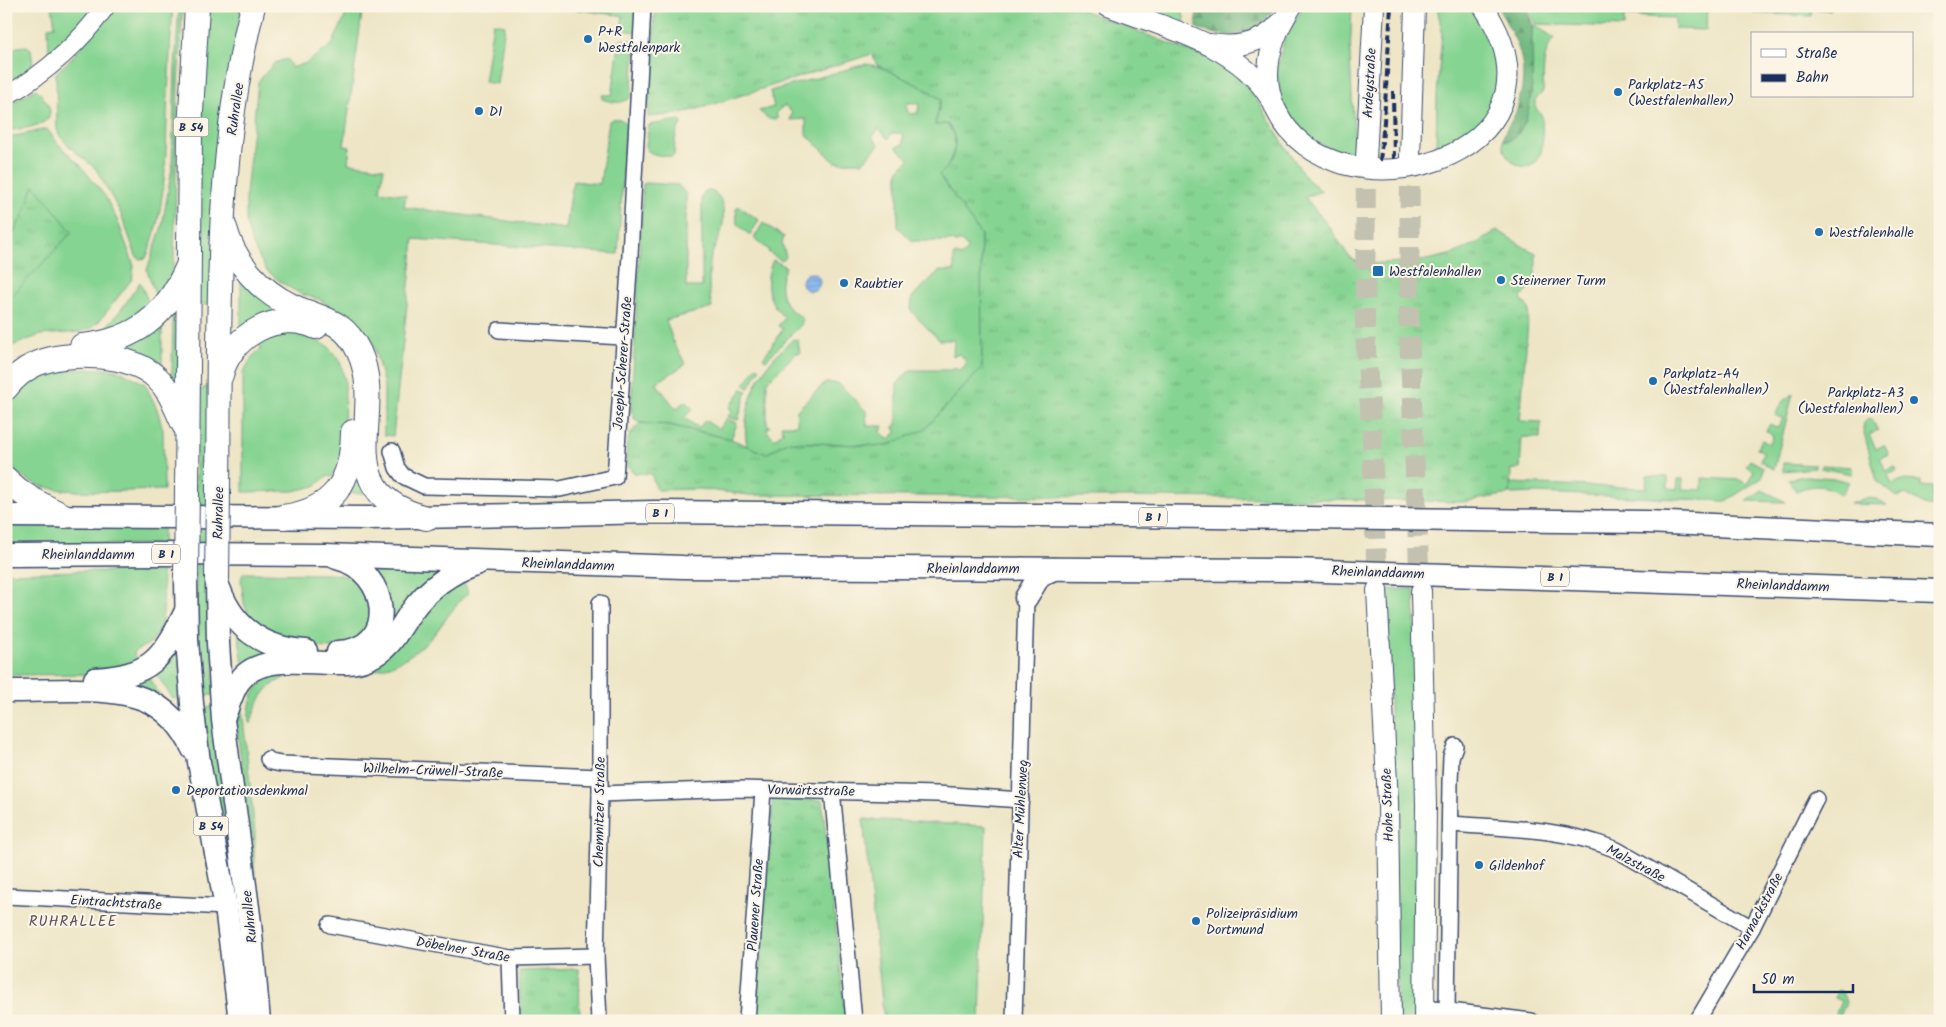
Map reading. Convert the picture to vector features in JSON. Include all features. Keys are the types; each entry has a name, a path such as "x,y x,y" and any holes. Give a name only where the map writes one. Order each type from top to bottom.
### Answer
{"highway":[{"name":"Ruhrallee","path":"186,594 190,130 197,6"},
{"name":"Ruhrallee","path":"218,588 220,268 223,216 237,90 253,6"},
{"path":"223,216 234,252 248,272 262,287 274,297 293,307 330,321 343,330 353,341 364,364 366,377 365,449 370,473 381,494 394,506 410,514 426,518"},
{"path":"6,370 41,351 110,343 128,336 146,325 160,313 176,290 189,261"},
{"path":"219,384 222,370 232,350 254,332 280,321 296,321 313,325 327,332 338,342 352,365 354,379 353,447 347,473 335,492 325,503 308,512 283,517"},
{"path":"6,388 23,371 37,364 73,357 119,359 137,364 158,379 171,397 187,437"},
{"path":"6,479 29,498 64,516"}],"main road":[{"path":"1108,6 1206,43 1239,63 1263,86 1280,118 1298,140 1311,149 1342,163 1362,168 1405,168 1438,161 1457,153 1471,144 1485,131 1498,112 1505,93 1507,76 1502,41 1482,6"},
{"path":"1366,6 1370,58"},
{"name":"Ardeystraße","path":"1366,159 1374,6"},
{"path":"1410,157 1415,6"},
{"path":"1411,118 1428,6"},
{"path":"1206,43 1223,46 1251,43 1263,38 1273,30 1289,11"},
{"path":"1274,105 1269,89 1267,72 1270,53 1274,38 1289,11"},
{"name":"B 1","path":"6,516 426,518 665,512 1504,520 1656,523 1940,535"},
{"name":"Rheinlanddamm","path":"6,555 326,555 625,566 1293,570 1940,591"},
{"path":"218,588 230,610 243,626 255,637 269,644 299,651 332,653 350,650 365,643 375,632 381,616 381,601 368,578 357,567 340,558 326,555"},
{"path":"223,720 238,682 254,669 280,663 351,663 366,660 384,650 395,638 415,606 445,579 460,570 477,564 503,562"},
{"path":"1004,568 1010,570 1018,577 1026,598"},
{"path":"1026,598 1040,575 1054,569"},
{"name":"Ruhrallee","path":"218,588 218,643 223,720 250,923 258,1021"},
{"name":"Hohe Straße","path":"1377,590 1388,802 1391,1021"},
{"path":"1421,591 1426,804 1425,1014"},
{"path":"6,681 89,680 132,674 151,665 167,646 186,594"},
{"name":"Ruhrallee","path":"186,594 188,668 199,762 226,907 240,1021"},
{"path":"6,691 108,690 137,696 160,706 179,724 199,762"},
{"path":"226,907 238,910 250,923"}],"street":[{"path":"11,93 52,65 70,48 106,6"},
{"name":"Joseph-Scherer-Straße","path":"392,451 397,468 404,476 424,486 560,489 615,477 644,6"},
{"path":"499,330 623,337"},
{"name":"Alter Mühlenweg","path":"1014,1021 1018,858 1022,800 1026,598"},
{"name":"Chemnitzer Straße","path":"599,1021 596,956 600,794 600,603"},
{"path":"1447,1010 1450,766 1455,746"},
{"name":"Wilhelm-Crüwell-Straße","path":"268,759 271,762 281,764 600,777"},
{"name":"Vorwärtsstraße","path":"600,794 739,789 832,790 937,794 1022,800"},
{"name":"Plauener Straße","path":"747,1021 763,790"},
{"path":"832,790 854,1021"},
{"name":"Harnackstraße","path":"1697,1021 1752,928 1816,799"},
{"name":"Malzstraße","path":"1450,824 1544,830 1574,836 1606,846 1617,850 1752,928"},
{"name":"Eintrachtstraße","path":"6,896 226,907"},
{"name":"Döbelner Straße","path":"330,925 510,958 596,956"},
{"path":"510,958 512,1021"},
{"path":"1425,1014 1447,1010 1531,1021"}],"green space":[{"path":"6,6 14,6 12,27 6,32"},
{"path":"52,6 99,6 68,38 49,54 48,27 55,26"},
{"path":"113,6 173,6 166,150 161,205 146,258 140,259 136,256 121,214 96,169 72,149 59,135 57,129 56,73 71,59"},
{"path":"179,6 183,6 178,83 174,260 169,285 158,303 147,270 162,226 172,169"},
{"path":"206,6 245,6 211,305 198,304 199,136"},
{"path":"350,6 363,6 344,146 350,147 348,163 384,168 380,191 406,195 404,207 566,229 573,181 600,184 609,121 618,119 626,123 618,254 414,239 393,436 384,435 384,385 372,338 321,300 301,294 282,283 266,270 252,244 246,223 246,194 258,82 274,63 287,59 292,68 306,63 332,45"},
{"path":"554,6 638,6 637,32 621,30 623,16"},
{"path":"655,6 1072,6 1207,58 1244,78 1307,179 1322,191 1305,197 1330,228 1350,258 1363,264 1422,261 1453,254 1479,242 1497,230 1536,253 1534,277 1530,287 1521,298 1529,309 1520,421 1541,422 1540,438 1522,437 1520,469 1511,469 1510,494 1462,502 1281,498 749,495 700,489 657,490 651,474 634,473 627,465 626,452 629,437 640,423 669,425 731,439 766,454 787,442 885,446 924,430 982,368 981,235 939,175 952,158 955,143 952,130 947,124 935,125 941,99 926,89 877,65 872,54 698,109 677,114 648,117"},
{"path":"1137,6 1182,6 1185,24"},
{"path":"1196,6 1277,6 1263,22 1253,29 1237,34 1221,35 1197,28"},
{"path":"1304,6 1352,6 1350,56 1354,136 1353,157 1310,140 1283,107 1276,73 1285,36"},
{"path":"1437,6 1471,6 1494,44 1498,61 1498,74 1493,98 1482,121 1465,137 1436,150 1437,96 1442,32"},
{"path":"1497,6 1525,6 1532,27 1533,68 1527,116 1522,129 1514,137 1503,140 1517,109 1523,79 1523,66 1517,44"},
{"path":"1527,6 1707,6 1706,30 1675,29 1675,18 1624,16 1624,27 1535,24"},
{"path":"1753,6 1834,6 1830,10 1812,9 1811,16 1753,13"},
{"path":"493,23 505,25 497,84 484,82"},
{"path":"1532,24 1555,38 1545,57 1543,92 1535,100 1535,107 1542,116 1542,149 1538,159 1527,167 1521,166 1510,159 1503,147 1503,140 1509,141 1515,137 1525,122"},
{"path":"620,39 636,41 631,97 628,100 617,102 602,99 602,95 612,95"},
{"path":"27,46 31,49 33,66 6,87 6,51"},
{"path":"866,64 895,73 941,99 935,125 946,124 951,129 955,141 951,159 945,171 981,235 982,368 934,419 940,424 885,446 787,442 766,454 747,446 747,416 756,385 772,360 793,339 798,340 800,353 796,353 767,382 767,425 769,425 769,428 767,428 767,431 774,438 783,432 781,425 797,425 797,410 825,383 838,383 866,411 867,426 883,426 881,432 887,439 890,439 896,432 894,426 897,426 897,384 910,370 953,370 953,368 956,368 960,370 966,364 966,361 960,354 953,356 954,340 939,340 911,311 912,297 939,271 954,271 954,254 961,257 967,250 967,247 961,241 954,243 953,241 912,241 898,227 898,171 909,159 896,147 903,144 903,135 892,133 888,139 879,129 872,137 879,145 863,162 835,162 806,134 806,119 790,120 792,113 786,106 783,106 776,113 778,119 769,119 759,111 774,107 770,91","holes":["907,103 919,103 918,113 910,114 907,110"]},
{"path":"36,89 46,101 50,110 49,117 37,125 6,131 6,106"},
{"path":"680,120 681,124 676,135 674,155 672,157 653,154 647,150 649,125"},
{"path":"47,129 105,196 118,222 134,266 132,279 92,328 80,332 40,335 12,346 6,351 6,196 11,173 9,166 6,165 6,138"},
{"path":"643,184 678,185 686,194 686,287 702,287 702,195 705,191 712,191 717,194 722,204 722,229 712,253 709,268 712,308 666,320 674,344 686,364 656,383 676,409 685,401 693,409 684,418 699,428 705,420 718,429 726,419 737,423 731,439 669,425 640,423 635,419 631,411"},
{"path":"34,185 72,232 6,302 6,247 24,213"},
{"path":"738,206 759,220 750,235 737,224 736,209"},
{"path":"763,223 784,237 782,243 786,257 782,261 768,252 769,250 754,238"},
{"path":"773,260 786,267 781,283 782,294 790,309 803,319 801,325 766,360 763,358 783,329 778,326 785,318 774,305 768,291 768,276"},
{"path":"241,276 280,312 243,330 241,323"},
{"path":"140,282 152,311 92,338 113,320"},
{"path":"178,298 180,392 170,375 172,371 173,321 169,314"},
{"path":"162,323 162,368 115,348"},
{"path":"291,332 310,337 329,347 340,362 345,380 344,440 340,463 332,477 327,476 315,486 294,491 243,492 243,373 252,357 261,349 259,344 273,335"},
{"path":"757,366 760,368 749,388 744,385"},
{"path":"79,369 109,369 123,372 145,384 157,409 163,430 164,490 81,491 49,488 27,480 9,464 6,453 6,416 17,388 36,375"},
{"path":"210,385 214,695 200,696 196,641 196,392"},
{"path":"742,389 747,391 738,420 728,417 732,410 729,408"},
{"path":"1793,394 1774,469 1760,461 1764,453 1757,448 1762,440 1769,444 1773,436 1766,431 1770,424 1778,428 1783,419 1775,415 1783,401"},
{"path":"1868,419 1873,421 1878,431 1869,435 1876,449 1884,445 1889,454 1880,458 1886,471 1895,467 1897,471 1888,475 1892,484 1902,480 1921,481 1921,486 1933,487 1933,498 1940,498 1940,508 1924,505 1906,494 1897,497 1877,481 1863,429 1864,423"},
{"path":"1750,460 1763,467 1762,478 1726,501 1537,493 1510,494 1510,483 1646,488 1647,476 1668,477 1668,488 1677,489 1678,479 1683,479 1682,489 1702,490 1702,478 1740,480 1747,484 1754,471 1746,466"},
{"path":"1783,463 1815,465 1815,468 1783,471"},
{"path":"1821,465 1852,467 1852,474 1820,468"},
{"path":"358,472 369,493 348,493"},
{"path":"1806,476 1833,478 1849,482 1841,495 1819,486 1796,491 1788,479"},
{"path":"1762,490 1786,502 1747,501"},
{"path":"1866,498 1877,499 1887,505 1850,504"},
{"path":"6,525 163,526 163,544 6,545"},
{"path":"366,570 453,572 382,631"},
{"path":"162,572 163,609 160,628 150,643 136,650 134,654 139,664 107,674 6,675 6,573"},
{"path":"243,573 330,574 354,577 366,588 371,624 362,637 333,648 292,646 250,620 244,603 241,580"},
{"path":"464,581 468,593 434,634 413,653 396,663 380,669 363,672 289,670 321,669 435,596"},
{"path":"1387,589 1414,589 1420,853 1417,1021 1398,1021"},
{"path":"228,614 235,673 229,685"},
{"path":"238,631 280,656 243,664"},
{"path":"178,639 182,697 173,699 153,669"},
{"path":"146,674 167,705 117,685"},
{"path":"283,676 284,678 271,686 262,696 255,709 251,723 249,723 251,700 259,685 267,679"},
{"path":"237,705 242,708 255,834 254,865 256,881 253,881 250,834 236,719"},
{"path":"215,707 241,902 232,902 201,708"},
{"path":"773,799 822,800 846,1021 756,1021"},
{"path":"863,819 986,826 980,1021 884,1021"},
{"path":"579,969 580,1021 521,1021 519,971"},
{"path":"1838,990 1842,992 1846,1002 1838,1021 1833,1021 1841,1001 1834,998"}],"water":[{"path":"811,273 817,276 820,282 817,288 811,291 805,288 802,282 805,276"}],"tunnel":[{"path":"1410,157 1409,332 1420,589"},
{"path":"1366,159 1365,333 1372,438 1377,589"}],"railway":[{"path":"1380,161 1391,6"},
{"path":"1393,91 1394,161"}],"place":[{"name":"P+R Westfalenpark","path":"588,39"},
{"name":"Parkplatz-A5 (Westfalenhallen)","path":"1618,92"},
{"name":"D1","path":"479,111"},
{"name":"Westfalenhalle","path":"1819,232"},
{"name":"Westfalenhallen","path":"1378,271"},
{"name":"Steinerner Turm","path":"1501,280"},
{"name":"Raubtier","path":"844,283"},
{"name":"Parkplatz-A4 (Westfalenhallen)","path":"1653,381"},
{"name":"Parkplatz-A3 (Westfalenhallen)","path":"1914,400"},
{"name":"Deportationsdenkmal","path":"176,790"},
{"name":"Gildenhof","path":"1479,865"},
{"name":"Polizeipräsidium Dortmund","path":"1196,921"}],"district":[{"name":"RUHRALLEE","path":"73,921"}]}
